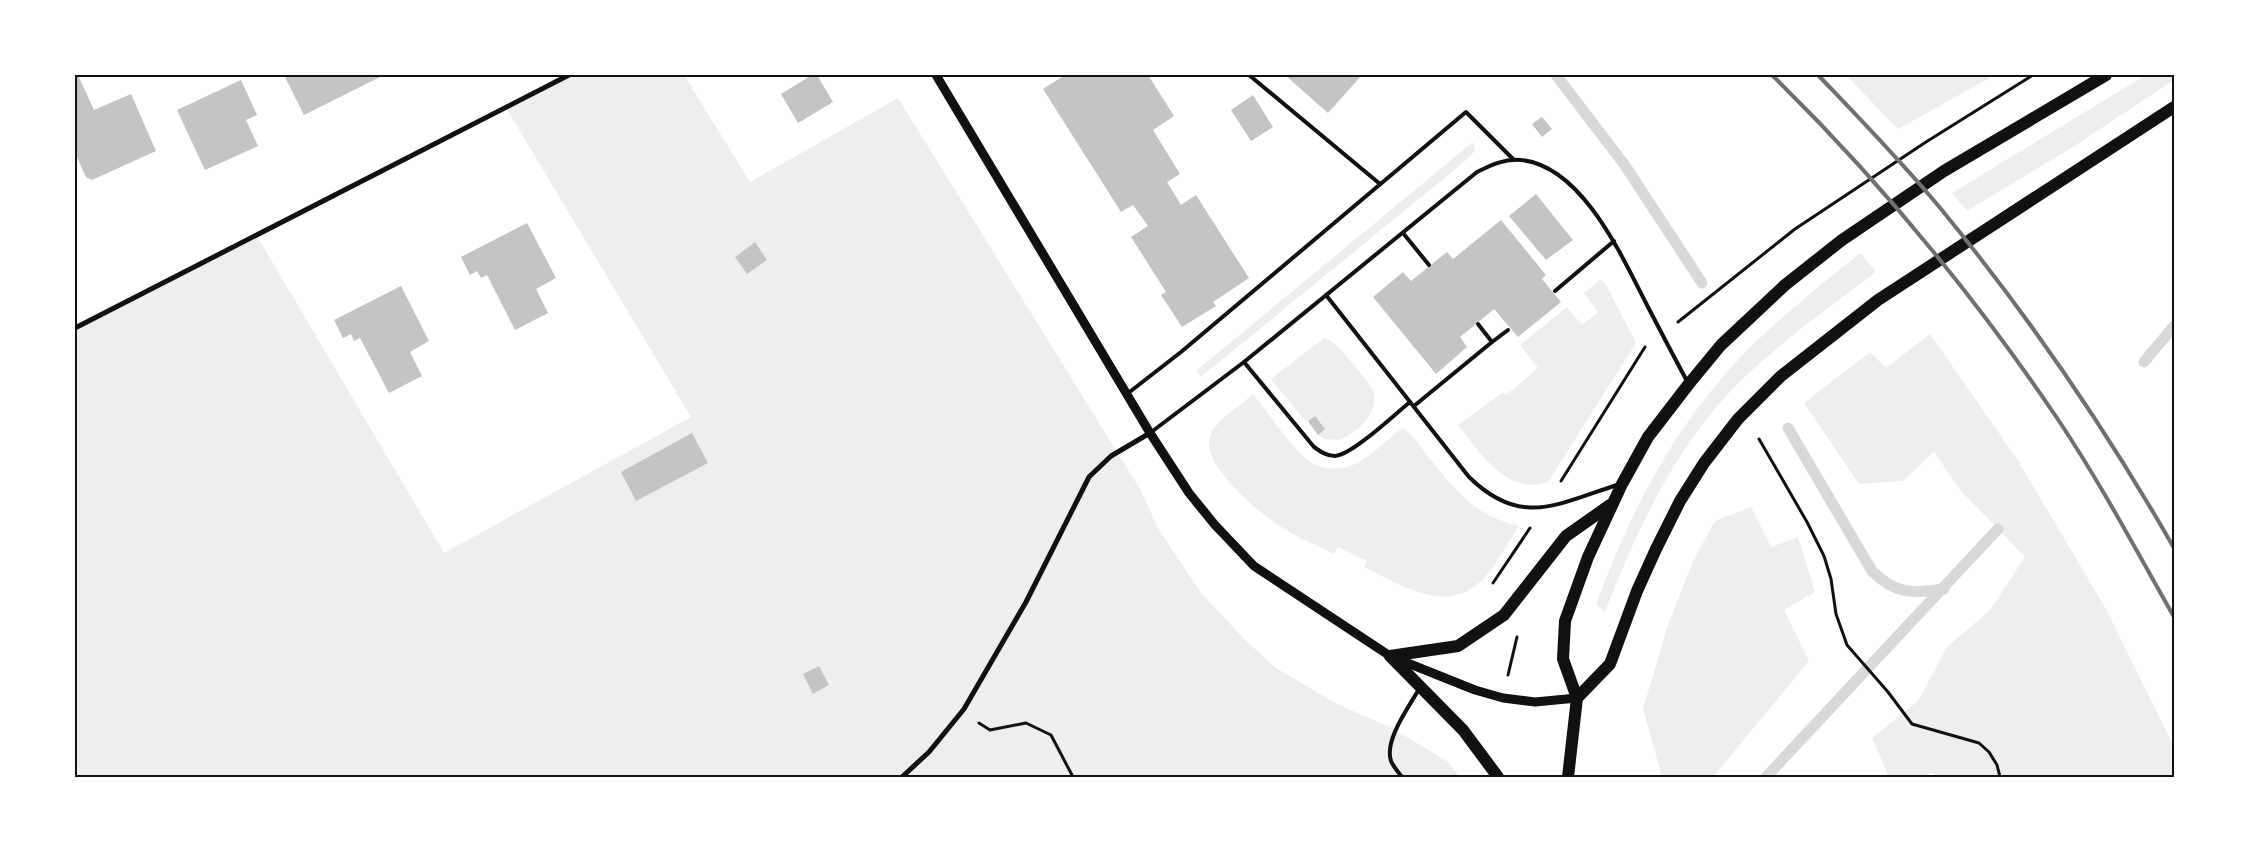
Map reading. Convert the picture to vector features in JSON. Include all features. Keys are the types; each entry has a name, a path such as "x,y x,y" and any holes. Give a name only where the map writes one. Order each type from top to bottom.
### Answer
{"main road":[{"path":"1568,777 1577,698 1563,659 1565,621 1588,557 1612,503 1648,437 1688,384 1728,338 1786,285 1842,240 1944,171 2106,75"},
{"path":"1577,698 1610,664 1637,592 1656,549 1680,501 1704,462 1738,419 1781,376 1878,300 2174,107"},
{"path":"1390,656 1458,646 1504,616 1566,536 1612,503"},
{"path":"1390,656 1463,730 1498,777"}],"street":[{"path":"75,328 569,75"},
{"path":"936,75 1150,433 1189,493 1254,566 1390,656 1475,690 1504,698 1535,702 1577,698"},
{"path":"902,777 929,752 964,709 1026,602 1090,477 1111,456 1150,433"}],"lane":[{"path":"1249,75 1380,184"},
{"path":"1127,394 1181,352 1466,112 1514,160"},
{"path":"1150,433 1244,362 1478,172 1492,165 1514,160 1544,166 1564,179 1589,206 1614,241 1688,384"},
{"path":"1403,232 1429,265"},
{"path":"1555,290 1614,241"},
{"path":"1326,295 1469,477 1498,500 1524,507 1543,509 1622,484"},
{"path":"1478,324 1492,342"},
{"path":"1414,406 1508,330"},
{"path":"1244,362 1314,447 1328,455 1337,456 1354,448 1410,402"},
{"path":"1402,777 1391,761 1389,749 1392,737 1420,687"}],"path":[{"path":"1759,439 1808,522 1824,556 1831,579 1836,614 1847,645 1912,724 1979,743 1989,752 1997,765 2000,777"},
{"path":"976,721 990,730 1026,723 1050,735 1073,777"}],"shaded area":[{"path":"569,75 684,75 750,182 898,98 1140,489 1159,530 1201,593 1244,639 1276,668 1337,704 1390,727 1447,761 1460,777 75,777 75,328 257,236 444,553 691,417 505,106"},
{"path":"1846,75 1995,75 1898,129"},
{"path":"2146,75 2174,75 2174,80 2076,145 1967,211 1952,193"},
{"path":"1473,142 1475,151 1464,162 1201,377 1196,371"},
{"path":"1860,253 1876,272 1799,330 1762,361 1727,395 1688,444 1671,471 1642,526 1605,612 1596,604 1623,538 1655,474 1694,413 1716,385 1754,344 1798,304"},
{"path":"1600,280 1604,281 1636,343 1548,482 1533,485 1519,483 1495,469 1458,425 1503,392 1506,395 1538,368 1520,345 1567,307 1582,325 1598,312 1584,293"},
{"path":"1930,334 2017,459 2106,609 2174,747 2174,777 1936,777 1931,772 1926,777 1889,777 1872,738 1918,701 1947,647 1990,610 2025,557 1961,491 1934,452 1903,481 1859,484 1804,403 1870,352 1886,368"},
{"path":"1324,338 1343,352 1373,391 1373,407 1366,421 1353,432 1339,440 1325,439 1318,435 1325,429 1315,416 1306,422 1271,379"},
{"path":"1253,394 1299,451 1314,464 1323,467 1340,468 1355,464 1401,429 1404,429 1413,437 1446,479 1466,500 1489,515 1519,526 1485,577 1466,592 1452,596 1437,596 1407,588 1364,567 1367,561 1338,547 1334,554 1286,530 1263,514 1223,475 1214,461 1209,448 1210,436 1213,430 1229,413"},
{"path":"1751,507 1771,547 1798,537 1815,592 1784,610 1809,661 1713,777 1662,777 1643,709 1668,625 1693,561 1715,521"}],"building":[{"path":"75,75 78,75 94,110 131,94 156,151 92,180 86,177 75,153"},
{"path":"284,75 384,75 304,115"},
{"path":"812,75 817,75 833,102 798,123 781,94"},
{"path":"1065,75 1148,75 1174,116 1153,130 1180,174 1167,182 1181,205 1196,195 1249,278 1213,302 1216,306 1182,327 1161,295 1166,292 1131,237 1148,226 1133,205 1121,212 1043,89"},
{"path":"1285,75 1362,75 1328,113"},
{"path":"241,80 257,115 246,120 258,146 205,170 177,110"},
{"path":"1253,95 1273,127 1251,141 1231,110"},
{"path":"1542,117 1552,129 1542,137 1532,124"},
{"path":"1536,194 1573,240 1546,260 1509,216"},
{"path":"1501,220 1546,275 1542,279 1561,302 1518,337 1494,309 1460,337 1467,347 1436,374 1373,297 1403,272 1411,281 1447,252 1453,259"},
{"path":"527,223 556,278 536,289 548,313 515,330 487,275 481,278 477,271 470,275 461,257"},
{"path":"755,242 767,260 747,274 735,257"},
{"path":"401,286 429,341 410,352 422,376 389,393 360,338 354,341 351,334 343,338 334,320"},
{"path":"1315,416 1325,429 1318,435 1308,421"},
{"path":"692,433 708,463 636,501 621,472"},
{"path":"819,666 829,685 813,694 803,674"}],"waterway":[{"path":"1556,75 1624,164 1702,283"},
{"path":"2144,362 2174,326"},
{"path":"1788,428 1872,571 1880,579 1897,588 1914,592 1944,589"},
{"path":"1766,777 1998,529"}],"railway":[{"path":"1772,75 1850,155 1887,197 1923,239 1992,327 2073,442 2174,617"},
{"path":"1818,75 1881,141 1941,209 2005,290 2093,416 2174,548"}]}
